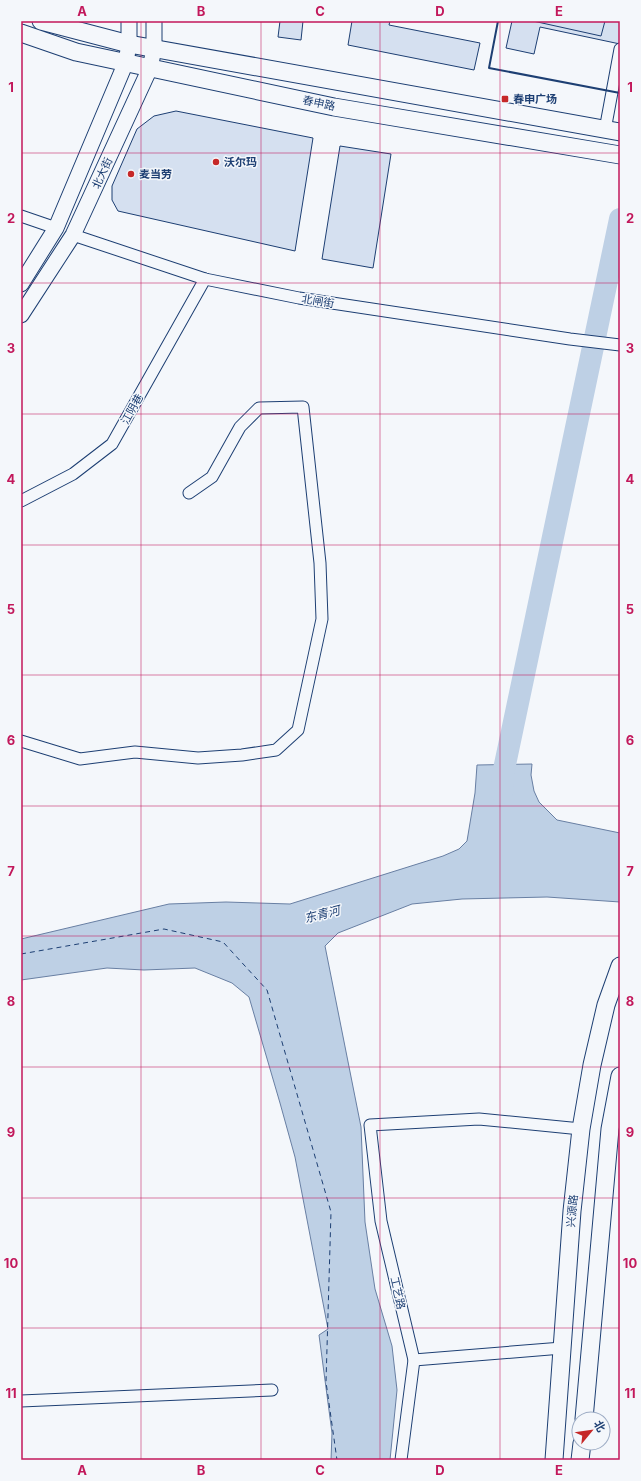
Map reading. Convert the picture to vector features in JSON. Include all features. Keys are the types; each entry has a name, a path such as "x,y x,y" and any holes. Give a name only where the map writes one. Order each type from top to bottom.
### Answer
{"main road":[{"path":"41,21 154,49 612,131"},
{"name":"北大街","path":"21,284 56,228 126,62 130,44 129,21"},
{"name":"北大街","path":"21,315 73,235 150,68 154,49 154,21"},
{"name":"春申路","path":"21,34 76,52 334,107 618,155"},
{"name":"兴源路","path":"554,1460 572,1211 581,1129 592,1065 602,1020 620,966"},
{"path":"585,1411 610,1129 620,1076"}],"street":[{"path":"612,131 620,49"},
{"path":"21,216 56,228"},
{"name":"北闸街","path":"73,235 205,279 299,298 570,339 620,345"},
{"name":"江阴巷","path":"21,501 73,474 112,444 205,279"},
{"path":"21,741 80,759 135,752 198,758 242,755 276,750 298,730 322,619 320,563 303,407 259,408 240,427 212,477 189,493"},
{"name":"工艺路","path":"401,1460 414,1360 381,1222 370,1125 479,1119 581,1129"},
{"path":"414,1360 562,1348"},
{"path":"21,1401 272,1390"}],"water":[{"name":"东青河","path":"532,764 531,775 534,791 539,802 557,820 620,833 620,902 547,897 462,899 412,904 338,933 325,946 361,1127 365,1222 375,1289 392,1346 397,1390 390,1460 331,1460 332,1433 319,1335 328,1329 295,1157 249,997 232,983 195,968 144,970 107,968 21,980 21,939 169,904 226,902 290,904 443,856 459,849 467,841 475,793 477,765"}],"building":[{"path":"280,21 303,21 301,40 278,37"},
{"path":"352,21 390,21 389,25 480,43 474,70 348,45"},
{"path":"512,21 620,21 620,44 540,27 534,54 506,48"},
{"path":"533,21 605,21 601,36"},
{"name":"沃尔玛","path":"176,111 313,138 295,251 118,211 112,200 112,186 137,129 154,116"},
{"path":"340,146 391,154 373,268 322,259"}],"waterway":[{"path":"502,793 503,774 620,219"}],"ferry route":[{"path":"21,954 164,929 223,942 267,990 331,1212 326,1382 337,1460"}],"wall":[{"path":"498,21 489,68 620,93"}],"place":[{"name":"春申广场","path":"505,99"},
{"name":"沃尔玛","path":"216,162"},
{"name":"麦当劳","path":"131,174"}]}
